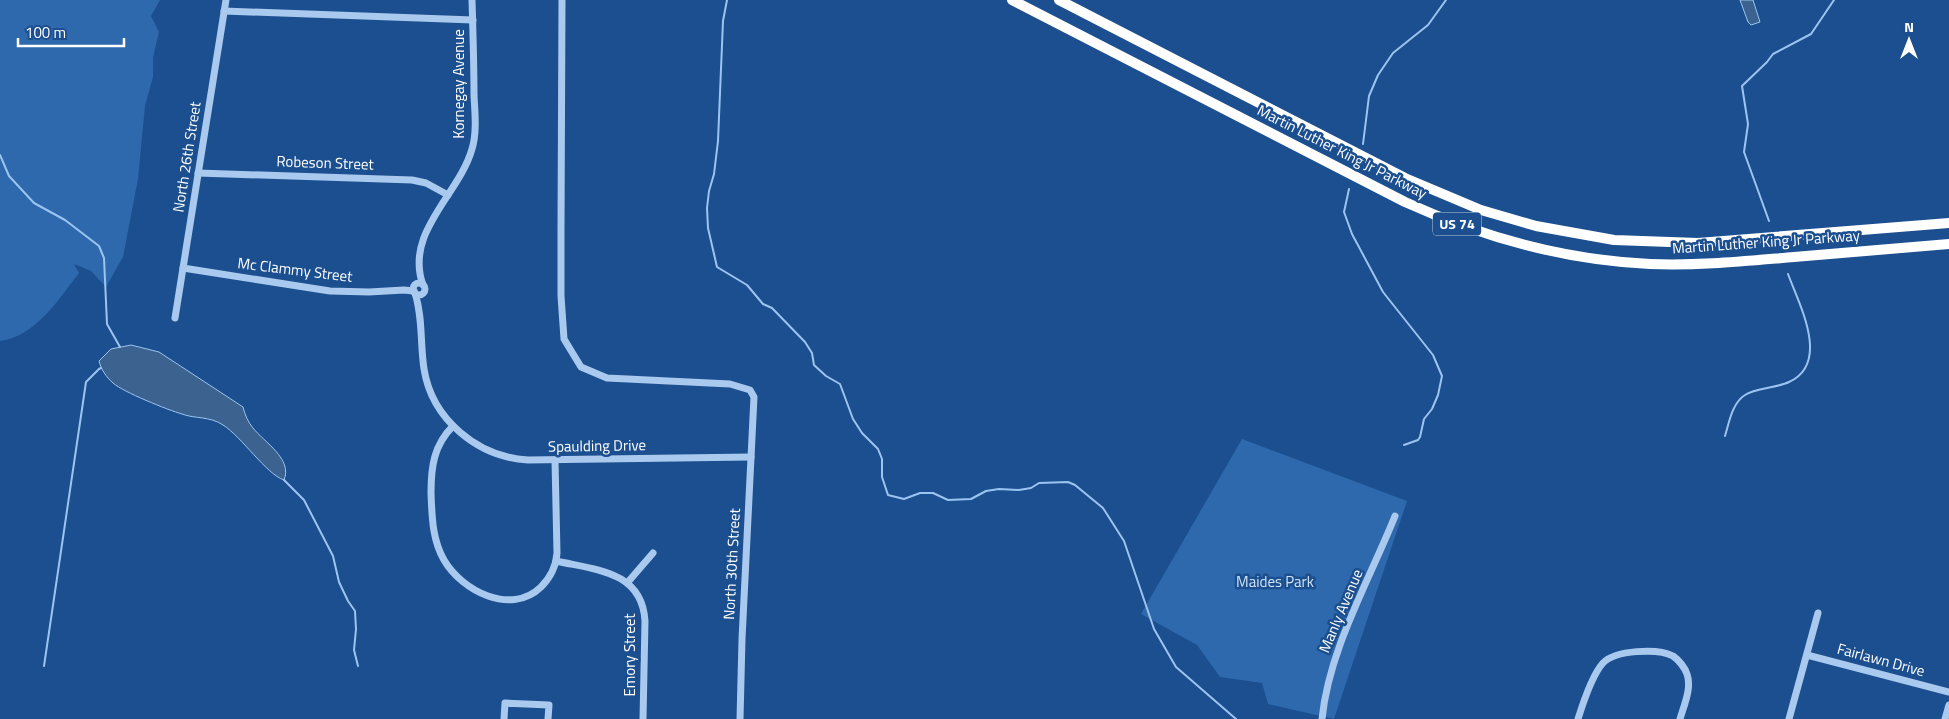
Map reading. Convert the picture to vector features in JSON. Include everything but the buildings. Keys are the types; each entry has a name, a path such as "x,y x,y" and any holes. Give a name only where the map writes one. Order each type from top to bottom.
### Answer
{"highway":[{"name":"Martin Luther King Jr Parkway","path":"1012,0 1405,202 1469,228 1522,245 1564,254 1612,261 1649,264 1698,264 1949,244"},
{"name":"Martin Luther King Jr Parkway","path":"1059,0 1405,178 1481,210 1536,226 1614,240 1698,243 1949,223"}],"street":[{"name":"North 26th Street","path":"174,318 226,0"},
{"name":"Kornegay Avenue","path":"453,426 437,406 428,384 424,368 417,287 420,275 420,256 425,234 448,194 465,170 474,142 472,0"},
{"name":"North 30th Street","path":"562,0 560,228 564,339 581,367 607,378 730,384 750,390 754,397 740,719"},
{"path":"224,11 473,20"},
{"name":"Robeson Street","path":"198,173 412,180 426,183 448,194"},
{"name":"Mc Clammy Street","path":"183,268 330,291 370,292 404,290 417,287"},
{"name":"Kornegay Avenue","path":"417,287 418,294 424,293 419,305"},
{"path":"453,426 439,442 431,470 432,514 435,538 438,548 449,568 465,584 482,594 496,599 516,599 531,594 543,585 553,572 556,561 555,460"},
{"name":"Spaulding Drive","path":"453,426 472,442 501,456 517,460 751,457"},
{"name":"Manly Avenue","path":"1322,719 1334,663 1395,516"},
{"path":"556,561 608,572 628,582 652,553"},
{"name":"Emory Street","path":"628,582 639,595 645,613 643,719"},
{"path":"1790,719 1818,612"},
{"path":"1578,719 1597,672 1603,663 1610,658 1622,654 1656,652 1675,657 1687,672 1688,689 1680,719"},
{"name":"Fairlawn Drive","path":"1807,655 1949,692"},
{"path":"504,719 505,703 549,705 548,719"},
{"path":"1945,719 1949,705"}],"green space":[{"path":"0,0 160,0 151,16 159,32 153,57 153,77 145,106 138,179 123,257 106,287 91,271 74,264 79,273 45,315 24,332 13,338 0,341"},
{"name":"Maides Park","path":"1242,439 1407,501 1334,719 1268,704 1262,683 1220,677 1197,645 1141,614"}],"shaded area":[{"path":"1740,0 1753,0 1760,22 1751,25 1748,22"},
{"path":"131,345 159,352 243,407 251,426 281,458 286,472 284,480 270,471 238,438 218,422 187,416 167,409 136,396 113,383 104,373 99,361 111,349"}],"waterway":[{"path":"727,0 723,21 718,141 707,208 708,228 717,267 747,285 763,304 772,308 805,342 812,353 814,365 826,376 840,384 853,419 862,433 878,449 882,459 882,477 888,495 904,499 920,493 933,493 948,500 971,499 986,491 999,489 1019,490 1031,488 1039,483 1068,482 1075,485 1103,508 1124,541 1154,629 1176,667 1236,719"},
{"path":"1363,144 1369,96 1378,75 1393,53 1428,25 1446,0"},
{"path":"1769,221 1744,152 1748,124 1742,86 1773,54 1811,34 1834,0"},
{"path":"0,155 9,176 34,203 65,220 99,246 104,258 107,324 120,347"},
{"path":"1349,189 1344,212 1352,234 1383,292 1433,355 1442,376 1438,395 1432,409 1424,419 1420,437 1418,440 1404,445"},
{"path":"1725,436 1737,403 1745,395 1789,382 1801,373 1808,361 1810,347 1808,332 1799,301 1788,274"},
{"path":"44,666 86,382 101,368"},
{"path":"284,480 304,500 333,556 339,582 355,611 354,650 358,666"}]}
